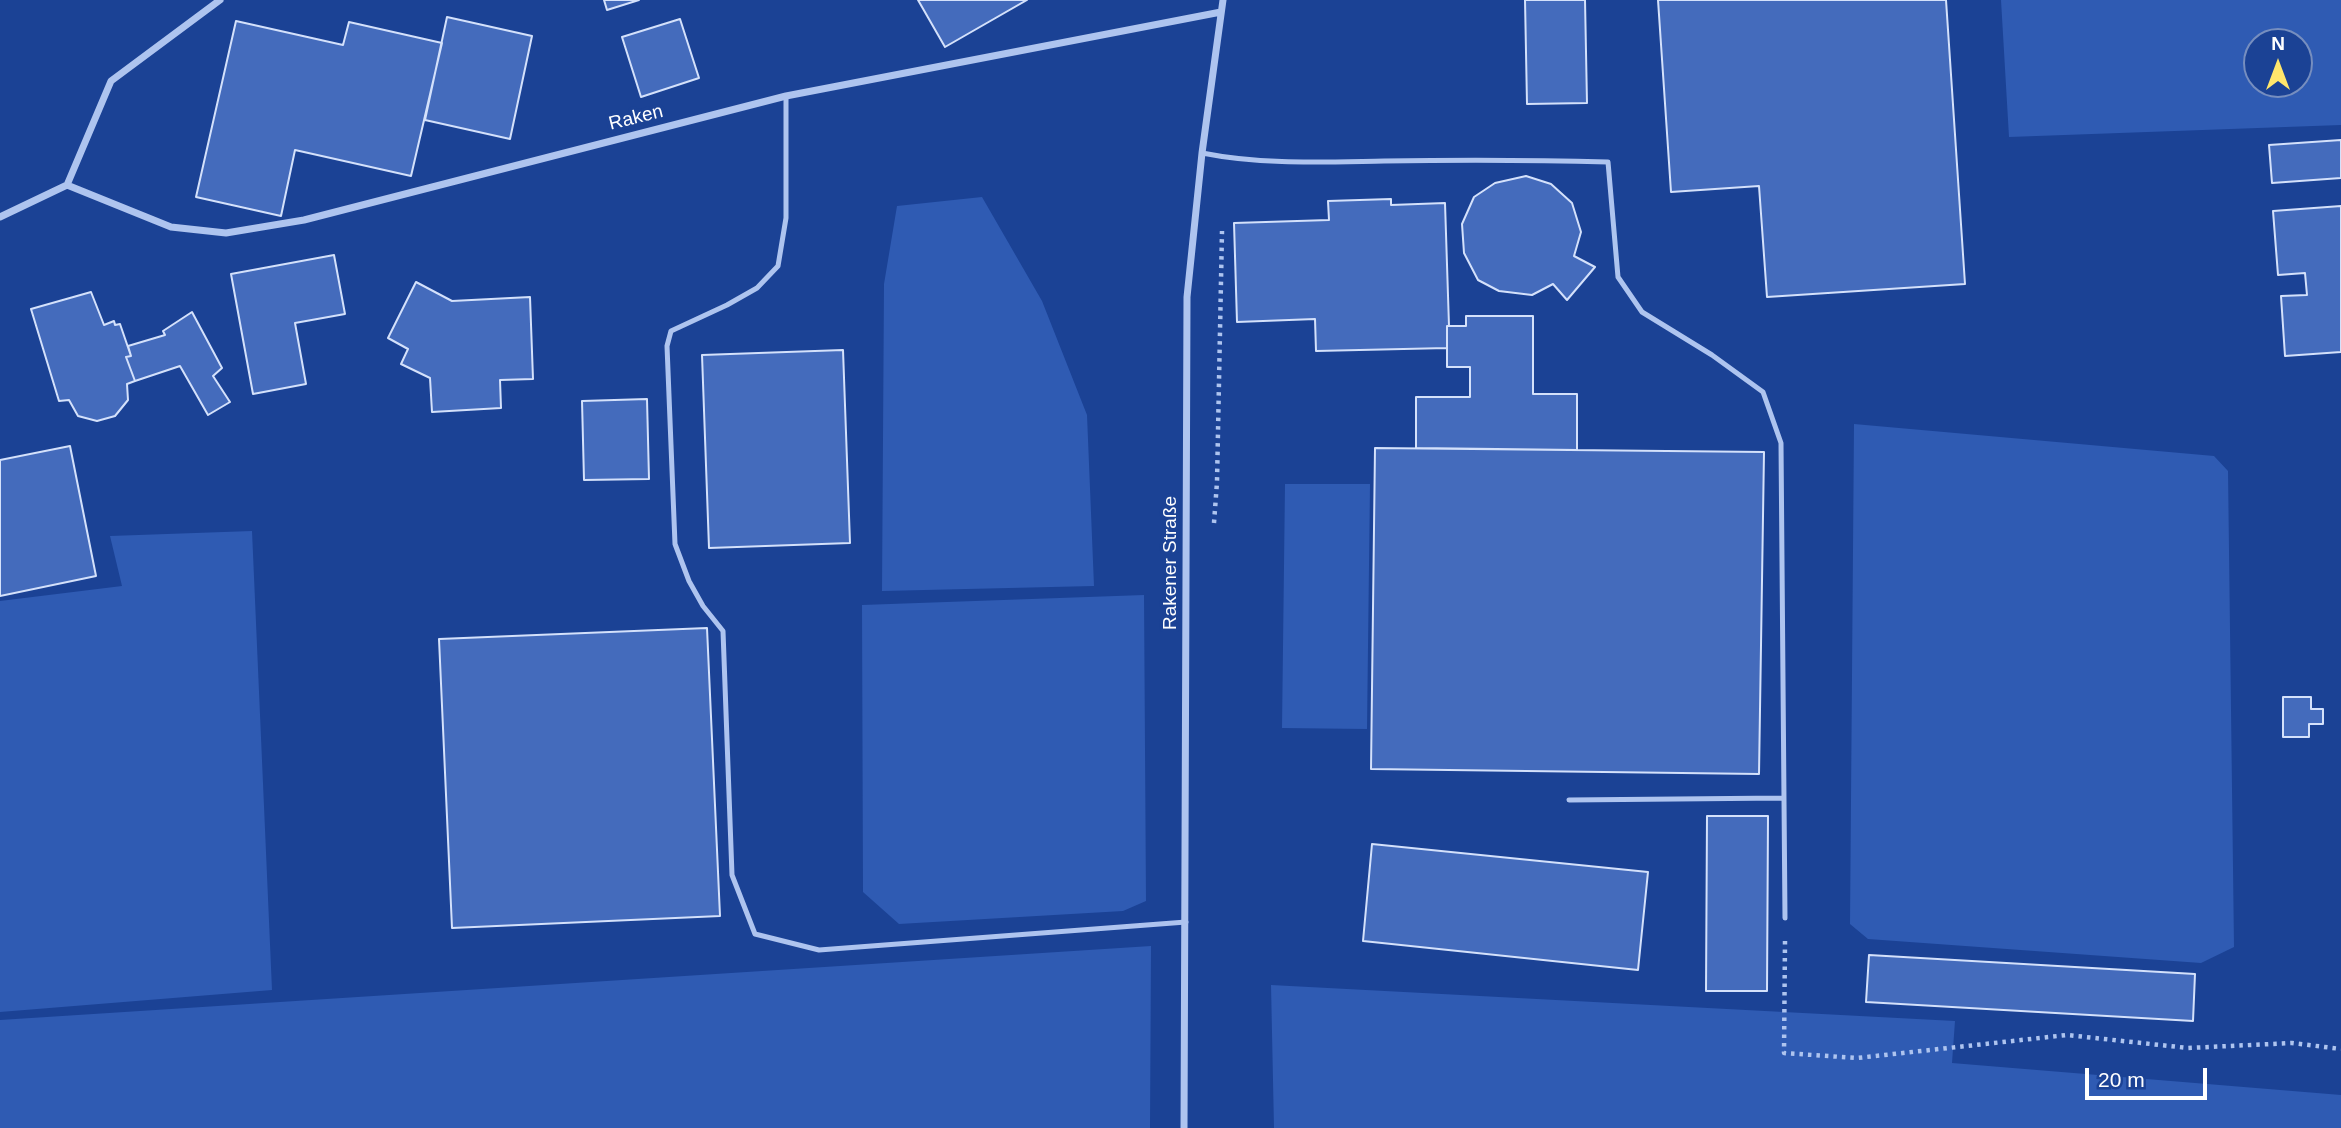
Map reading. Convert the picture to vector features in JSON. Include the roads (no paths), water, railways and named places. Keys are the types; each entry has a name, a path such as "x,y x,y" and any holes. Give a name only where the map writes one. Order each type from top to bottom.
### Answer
{"street":[{"path":"0,217 67,185 111,81 220,0"},
{"name":"Rakener Straße","path":"1184,1128 1187,297 1202,153 1223,0"},
{"name":"Raken","path":"67,185 171,226 226,233 304,220 786,96 1221,12"}],"lane":[{"path":"786,96 786,218 778,266 757,288 671,331 667,346 675,544 689,581 723,631 732,875 755,934 819,950 1186,922"},
{"path":"1202,153 1282,162 1608,162 1618,277 1642,312 1712,355 1763,393 1781,443 1785,918"},
{"path":"1569,800 1783,798"}]}
